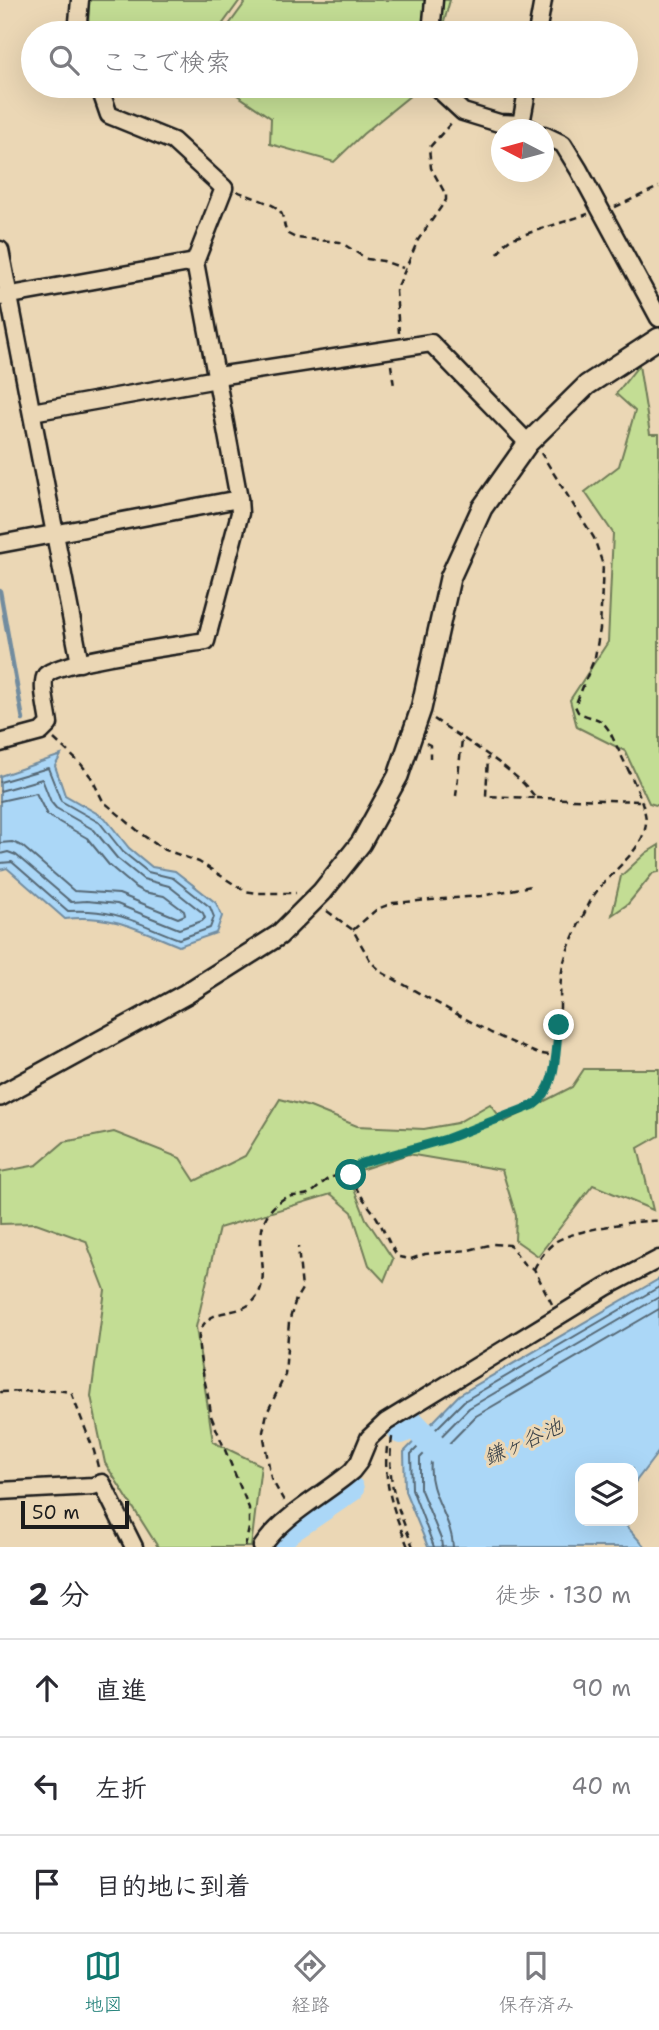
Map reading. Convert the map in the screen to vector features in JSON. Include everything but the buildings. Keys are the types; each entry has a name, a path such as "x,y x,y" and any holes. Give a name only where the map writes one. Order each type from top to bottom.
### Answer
{"street":[{"path":"78,21 80,0"},
{"path":"432,21 434,0"},
{"path":"539,21 543,0"},
{"path":"0,743 44,729 49,724 43,684 45,676 53,670 206,641 240,513 195,262 224,188 173,141 109,115 103,98"},
{"path":"448,98 463,111 491,120"},
{"path":"527,119 528,98"},
{"path":"554,140 563,144 659,318"},
{"path":"0,250 4,296 32,412 80,663"},
{"path":"4,296 195,262"},
{"path":"0,1096 186,994 279,934 312,901 362,843 398,776 421,709 450,578 482,508 529,441 587,385 659,338"},
{"path":"32,412 217,379 224,375 431,343 529,441"},
{"path":"0,544 239,499"},
{"path":"262,1547 292,1516 352,1471 359,1462 369,1438 386,1422 606,1287 659,1259"},
{"path":"0,1491 93,1486 102,1483 134,1547"}],"path":[{"path":"394,386 395,299 405,269 424,229 446,200 446,195 431,168 429,148 463,111"},
{"path":"498,254 510,239 600,211 659,187"},
{"path":"224,188 276,206 283,217 288,234 296,238 340,242 367,259 383,261 405,269"},
{"path":"529,441 594,538 603,565 600,629 595,657 575,706 578,712 603,722 642,801 646,820 644,834 639,845 601,885 591,900 565,959 560,984 559,1025 552,1079 545,1095 534,1105 446,1139 362,1163 354,1168 351,1175 356,1190 372,1209 388,1241 400,1257 411,1259 425,1254 510,1245 524,1264 534,1269 559,1317"},
{"path":"435,719 525,783 536,798"},
{"path":"44,729 91,776 103,801 163,849 199,862 246,891 297,893 353,930 371,962 383,973 473,1024 536,1053 555,1056"},
{"path":"456,796 463,739"},
{"path":"488,757 486,796 642,801"},
{"path":"353,930 386,905 481,896 531,886"},
{"path":"245,1547 249,1508 211,1416 211,1404 198,1349 200,1330 215,1314 242,1308 254,1300 262,1279 260,1238 265,1220 274,1206 284,1198 312,1193 330,1178 351,1175"},
{"path":"534,1269 548,1248 562,1237 600,1228 659,1221"},
{"path":"292,1516 271,1478 263,1432 267,1413 285,1375 289,1322 302,1289 298,1247"},
{"path":"0,1392 71,1392 94,1451 102,1483"},
{"path":"386,1422 393,1437 390,1462 393,1497 410,1547"},
{"path":"387,1447 386,1480 389,1498 410,1547"}],"green space":[{"path":"89,0 240,0 225,21 88,21"},
{"path":"247,0 450,0 444,21 232,21"},
{"path":"242,98 407,98 334,162 270,144 271,118"},
{"path":"639,365 650,434 659,434 659,806 649,803 625,751 577,727 570,700 608,642 613,533 585,492 619,466 635,411 616,394"},
{"path":"659,845 659,872 653,873 628,904 612,915 621,876"},
{"path":"584,1069 659,1069 659,1136 638,1148 653,1210 593,1185 538,1256 515,1240 516,1216 502,1170 408,1154 348,1174 366,1219 393,1259 384,1281 369,1265 352,1212 331,1194 219,1228 196,1327 213,1442 261,1465 251,1547 158,1547 105,1463 91,1396 105,1290 86,1241 36,1223 0,1224 0,1172 37,1165 64,1142 114,1132 180,1158 195,1181 245,1156 280,1099 310,1107 357,1126 424,1129 457,1123 490,1104 504,1122 572,1087"}],"water":[{"path":"61,755 55,766 65,795 105,818 129,848 152,867 175,871 216,903 222,916 216,933 179,946 124,924 97,919 65,919 7,868 0,870 0,776"},
{"path":"659,1279 659,1451 638,1478 638,1463 575,1463 575,1526 626,1526 645,1547 428,1547 405,1491 404,1452 459,1395"}],"waterway":[{"path":"0,591 23,720"},
{"name":"鎌ヶ谷池","path":"401,1431 414,1425 447,1460"},
{"path":"273,1547 289,1531 351,1489"}],"route":[{"path":"351,1175 354,1168 362,1163 446,1139 514,1115 541,1100 552,1079 559,1025"}]}
